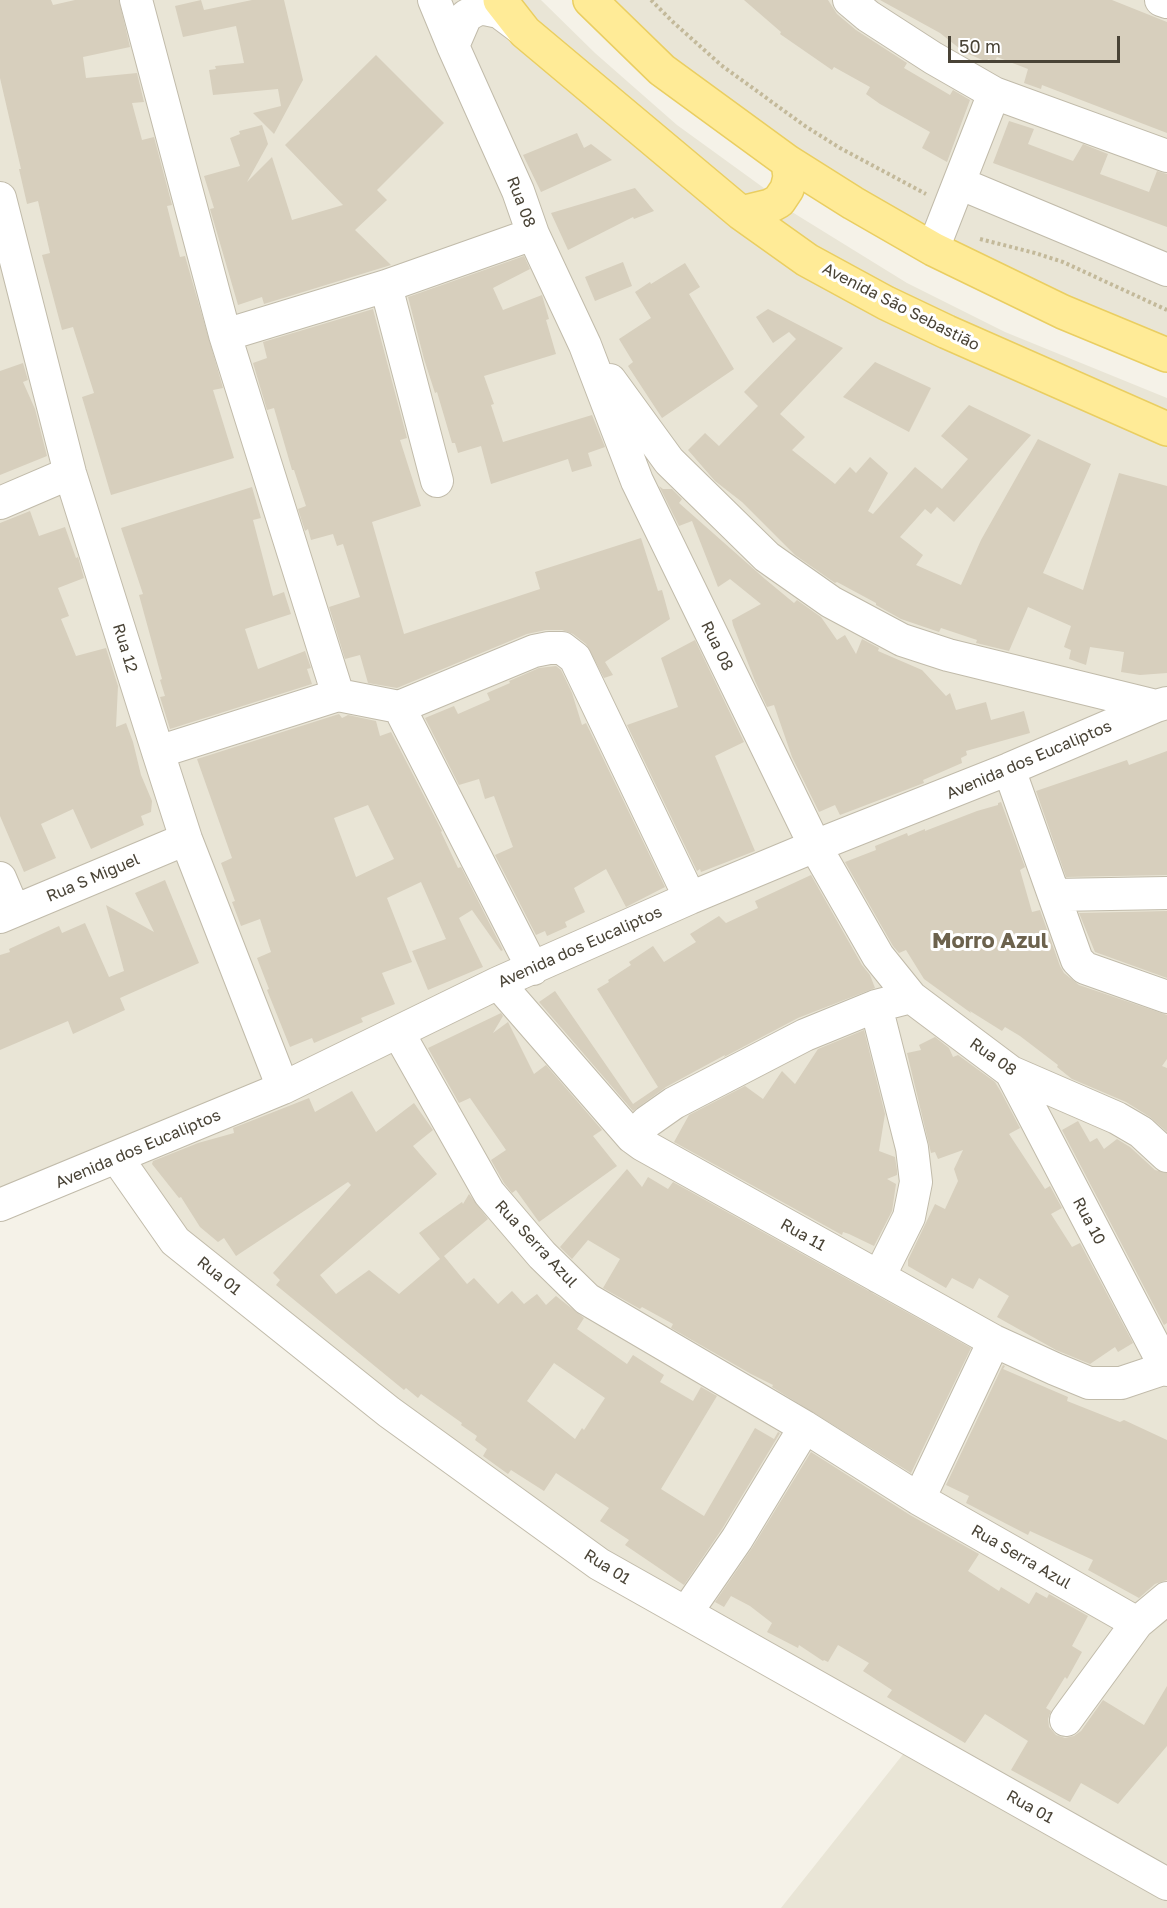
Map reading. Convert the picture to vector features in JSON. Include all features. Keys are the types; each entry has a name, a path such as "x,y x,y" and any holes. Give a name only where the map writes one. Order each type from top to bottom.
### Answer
{"main road":[{"name":"Avenida São Sebastião","path":"500,0 525,32 741,213 807,260 886,303 947,332 1167,429"},
{"path":"590,0 662,70 788,162 853,203 946,216 1063,312 1167,356"},
{"path":"741,213 770,206 779,201 787,189 790,177 788,162"}],"street":[{"path":"136,0 225,335 338,695"},
{"name":"Rua 08","path":"434,0 518,190 533,234 585,345 637,481 815,846 878,956 911,997 1011,1072 1117,1118 1141,1132 1167,1156"},
{"path":"1161,0 1167,2"},
{"path":"864,5 933,58 994,93 1167,156"},
{"path":"453,46 466,16 480,8 499,12 525,32"},
{"path":"994,93 946,216 1167,270"},
{"name":"Rua 12","path":"0,198 12,297 186,839 284,1088"},
{"path":"225,335 386,286 533,234"},
{"path":"386,286 437,481"},
{"path":"585,345 669,461 767,557 831,602 902,640 948,655 1162,704"},
{"path":"637,481 669,461"},
{"path":"0,503 70,473"},
{"path":"158,752 338,695 399,707 534,651 562,648 575,658 690,898"},
{"name":"Avenida dos Eucaliptos","path":"0,1206 284,1088 498,983 690,898 1009,769 1162,704"},
{"path":"399,707 533,969"},
{"path":"1009,769 1077,960 1085,968 1167,997"},
{"name":"Rua S Miguel","path":"7,914 186,839"},
{"path":"0,878 7,914"},
{"path":"1054,895 1167,893"},
{"name":"Rua 11","path":"498,983 632,1137 643,1145 994,1341 1089,1383 1121,1383 1166,1369"},
{"path":"632,1137 647,1122 684,1098 805,1035 876,1006 911,997"},
{"path":"876,1006 912,1148 916,1182 909,1217 879,1277"},
{"name":"Rua Serra Azul","path":"398,1032 489,1193 549,1262 587,1299 805,1427 919,1499 1137,1623"},
{"name":"Rua 10","path":"1011,1072 1166,1369"},
{"name":"Rua 01","path":"117,1158 176,1240 380,1405 599,1564 1167,1884"},
{"path":"919,1499 994,1341"},
{"path":"686,1613 737,1539 805,1427"},
{"path":"1066,1720 1137,1623 1167,1598"}],"path":[{"path":"651,0 721,65 805,126 906,185 946,216 1063,262 1167,310"}],"shaded area":[{"path":"0,0 541,0 595,53 677,125 768,191 792,212 907,283 1005,332 1167,398 1167,1884 599,1564 176,1241 118,1158 0,1205"},
{"path":"590,0 1167,0 1167,355 933,249"},
{"path":"912,1743 1167,1894 1167,1908 781,1908"}],"building":[{"path":"0,0 51,0 53,5 75,0 119,0 130,47 83,57 86,78 137,73 144,102 132,103 142,140 154,137 172,205 167,206 180,257 185,256 223,388 213,390 234,458 111,495 82,397 94,393 73,327 62,330 42,255 50,253 38,201 27,204 19,169 21,169 0,78"},
{"path":"201,0 204,10 252,0 284,0 303,80 274,134 253,113 281,106 278,89 213,95 209,70 216,69 215,66 244,63 236,26 183,37 175,6"},
{"path":"744,0 828,0 837,14 856,30 907,63 904,68 950,95 953,90 970,100 947,162 922,148 930,132 866,94 870,87 834,67 832,70 780,34 781,32"},
{"path":"880,0 1112,0 1167,22 1167,133 1042,85 1041,89 1024,83 1028,69 997,57 995,61 988,59 987,62 964,52 940,33"},
{"path":"376,55 444,123 377,190 387,200 355,230 391,265 264,304 262,297 238,305 210,209 214,208 204,176 240,166 230,138 240,134 239,131 262,125 268,144 247,182 272,157 292,220 343,205 285,145"},
{"path":"1009,121 1034,129 1028,144 1073,161 1083,144 1108,154 1100,174 1149,192 1157,171 1167,174 1167,227 993,163"},
{"path":"577,133 584,148 591,144 612,160 541,192 523,155"},
{"path":"635,188 654,211 634,219 633,217 568,250 551,213"},
{"path":"524,256 530,269 493,288 503,310 542,295 549,319 546,320 556,354 484,376 494,404 491,405 503,442 592,415 605,447 588,453 592,466 572,472 568,459 491,484 481,446 458,453 455,443 452,443 437,392 435,393 424,359 408,297"},
{"path":"623,262 632,286 595,301 585,277"},
{"path":"685,263 700,287 689,294 734,369 662,418 628,366 633,362 619,339 651,318 635,292"},
{"path":"373,309 407,438 400,440 421,506 372,522 404,634 540,589 535,572 641,538 658,591 662,590 670,619 605,662 613,675 604,678 586,644 573,634 562,630 546,630 527,634 397,688 368,683 360,655 345,659 329,607 360,597 343,544 337,546 333,534 311,540 308,529 305,531 298,509 306,506 294,470 292,470 274,408 267,410 253,363 267,358 263,342"},
{"path":"768,309 843,348 780,414 805,437 792,450 835,484 850,467 856,473 870,457 888,473 868,511 873,514 915,467 942,489 968,459 941,436 969,405 1031,435 954,522 937,507 931,514 925,509 900,537 923,555 916,565 961,585 981,540 1038,439 1091,464 1043,573 1083,590 1119,473 1167,486 1167,673 1140,675 1121,672 1124,652 1090,647 1086,665 1069,659 1071,650 1064,647 1071,626 1028,607 1009,651 976,643 977,640 941,628 939,632 901,619 876,603 835,583 795,555 742,502 715,481 688,450 705,433 719,446 758,406 744,392 796,339 789,332 773,343 756,317"},
{"path":"875,362 931,388 909,432 843,397"},
{"path":"23,363 28,380 23,382 35,409 47,456 0,475 0,371"},
{"path":"659,486 663,489 672,489 682,499 679,503 794,603 797,600 821,617 837,640 845,635 856,654 862,639 879,648 878,651 922,670 946,696 950,693 956,710 986,702 991,720 1024,711 1030,733 966,751 967,755 961,758 962,763 923,780 924,783 840,815 835,805 819,812 792,757 774,705 767,707 733,625 732,620 761,604 730,579 718,587 692,521 679,526"},
{"path":"252,487 261,518 253,520 273,596 284,592 291,614 245,629 258,669 305,651 311,668 307,669 312,684 170,729 160,697 165,696 160,680 162,679 139,595 143,594 121,528"},
{"path":"30,511 39,536 65,527 76,558 78,557 84,578 58,588 69,616 61,619 76,656 106,648 118,686 116,727 126,723 141,775 152,801 151,812 141,816 144,825 91,849 73,809 41,824 56,858 24,872 0,816 0,523"},
{"path":"695,640 744,742 715,756 755,851 701,872 700,869 697,871 627,725 678,707 661,658"},
{"path":"556,666 561,670 572,693 582,725 586,723 665,887 626,907 606,869 574,888 585,912 565,922 567,927 547,936 545,931 536,935 495,855 513,847 494,796 485,799 479,779 459,785 425,718 454,706 458,714 490,700 487,693 510,683 509,681 539,668"},
{"path":"339,714 342,718 348,715 376,721 380,736 391,732 442,831 458,868 461,867 503,950 501,951 472,910 459,918 483,967 428,990 412,951 446,939 421,882 387,898 412,962 382,973 395,1004 361,1018 363,1022 314,1043 312,1038 290,1047 257,958 271,952 260,919 241,926 232,902 235,901 221,863 232,858 197,759","holes":["368,805 394,859 356,877 334,818"]},
{"path":"1167,751 1167,875 1066,877 1036,791 1127,760 1129,765"},
{"path":"1001,802 1025,867 1020,870 1032,912 1040,910 1064,973 1079,985 1167,1015 1167,1059 1162,1066 1167,1068 1167,1132 1150,1117 1126,1102 1072,1079 1057,1067 1058,1065 1020,1036 1005,1027 1002,1031 970,1011 971,1013 924,979 906,950 899,953 893,946 845,862 876,850 875,846 907,833 908,836 925,829 925,831"},
{"path":"811,875 862,965 870,975 875,988 798,1018 724,1057 725,1055 666,1087 633,1111 539,1002 555,991 633,1104 658,1087 597,989 631,965 629,962 653,946 664,962 696,942 690,934 719,916 726,923 758,908 755,901"},
{"path":"165,880 199,963 120,998 125,1010 73,1034 68,1021 0,1050 0,955 59,926 62,933 85,923 109,977 124,971 106,905 154,932 135,893"},
{"path":"1167,911 1167,978 1095,952 1079,913"},
{"path":"501,1013 503,1016 493,1033 508,1022 534,1074 546,1065 602,1130 593,1136 617,1166 539,1222 516,1190 512,1193 504,1183 491,1160 506,1150 470,1098 459,1103 428,1048"},
{"path":"864,1030 885,1114 879,1151 895,1157 897,1170 897,1175 887,1179 896,1184 892,1211 874,1246 849,1234 843,1232 842,1235 674,1142 689,1115 745,1086 763,1099 782,1071 795,1084 818,1049"},
{"path":"935,1037 949,1048 953,1057 958,1055 995,1082 1020,1128 1009,1134 1045,1189 1050,1186 1062,1208 1051,1214 1072,1247 1080,1243 1133,1343 1118,1352 1115,1347 1090,1364 1056,1350 997,1317 1009,1296 979,1278 973,1289 952,1278 946,1288 908,1266 908,1260 935,1204 945,1209 958,1181 954,1169 963,1150 938,1159 935,1152 931,1153 907,1053 921,1050 919,1045"},
{"path":"352,1091 376,1132 414,1103 433,1130 413,1146 437,1174 320,1275 336,1294 369,1270 399,1294 440,1259 419,1233 462,1202 463,1204 469,1194 488,1219 444,1256 467,1284 474,1278 498,1304 512,1291 524,1304 537,1294 546,1305 556,1296 584,1318 577,1329 627,1364 633,1355 664,1375 660,1382 693,1401 701,1387 717,1396 661,1489 704,1516 755,1428 774,1439 778,1432 780,1433 722,1529 684,1585 625,1545 629,1540 600,1521 609,1508 556,1473 544,1491 511,1470 508,1474 483,1456 487,1449 475,1440 477,1436 461,1425 462,1423 421,1394 418,1398 406,1388 404,1390 276,1285 280,1280 273,1273 351,1185 348,1182 236,1256 224,1238 218,1242 200,1227 181,1197 179,1198 152,1164 153,1161 198,1143 234,1133 233,1128 309,1098 315,1112","holes":["554,1363 605,1398 584,1430 582,1428 575,1439 527,1401"]},
{"path":"1078,1121 1090,1142 1097,1138 1104,1149 1117,1139 1130,1147 1155,1170 1167,1173 1167,1323 1164,1325 1062,1130"},
{"path":"627,1169 642,1187 648,1177 668,1189 673,1182 971,1348 911,1473 772,1387 773,1385 671,1328 673,1324 603,1288 620,1259 588,1240 572,1259 560,1247"},
{"path":"1003,1365 1005,1366 1003,1369 1068,1397 1067,1401 1120,1422 1124,1420 1167,1440 1167,1580 1155,1584 1139,1598 1088,1570 1093,1560 1030,1531 1028,1535 966,1503 969,1496 946,1485"},
{"path":"811,1452 910,1515 979,1554 968,1571 999,1591 1001,1587 1029,1604 1036,1592 1047,1598 1049,1594 1088,1616 1072,1646 1082,1652 1067,1679 1065,1677 1046,1708 1051,1711 1048,1719 1049,1727 1056,1735 1065,1738 1081,1731 1103,1700 1144,1725 1167,1686 1167,1746 1118,1804 1081,1783 1070,1802 1011,1770 1028,1741 985,1714 965,1743 887,1697 892,1690 863,1671 869,1663 838,1645 828,1662 823,1661 799,1645 798,1648 767,1632 772,1623 750,1606 731,1596 724,1607 715,1602 752,1548"}],"district":[{"name":"Morro Azul","path":"990,941"}]}
